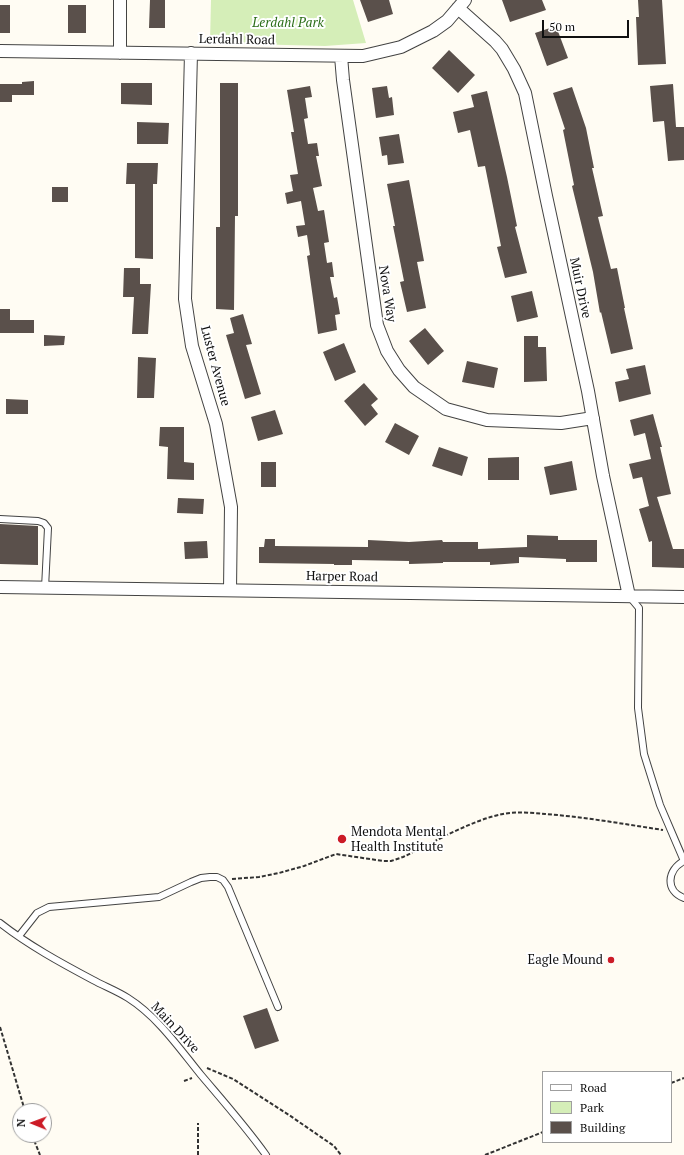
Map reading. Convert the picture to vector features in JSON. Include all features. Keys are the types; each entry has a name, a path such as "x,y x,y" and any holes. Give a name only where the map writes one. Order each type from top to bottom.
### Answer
{"street":[{"path":"120,0 120,52"},
{"name":"Lerdahl Road","path":"0,51 363,56 401,47 433,31 448,21 462,4"},
{"name":"Muir Drive","path":"462,4 502,50 514,69 525,93 629,596"},
{"name":"Luster Avenue","path":"191,54 184,299 192,346 216,424 231,507 230,590"},
{"name":"Nova Way","path":"341,56 343,80 377,325 387,351 399,370 414,387 446,409 487,420 561,423 593,418"},
{"name":"Harper Road","path":"0,587 684,597"}],"lane":[{"path":"0,519 44,522 48,528 46,588"},
{"path":"629,596 639,608 638,708 644,754 656,792 684,861 678,864 671,875 672,887 675,893 684,898"},
{"path":"19,936 37,913 49,907 159,897 201,878 217,877 223,880 228,887 278,1007"},
{"name":"Main Drive","path":"0,923 60,962 128,998 150,1015 186,1055 266,1155"}],"path":[{"path":"223,880 259,877 279,873 304,866 336,854 373,860 391,861 403,857 472,824 489,817 505,813 523,812 571,816 671,832"},
{"path":"0,1027 23,1103"},
{"path":"184,1081 207,1068 233,1080 334,1146 341,1155"},
{"path":"672,1083 684,1078"},
{"path":"198,1123 198,1155"},
{"path":"485,1155 542,1132"},
{"path":"35,1143 40,1155"}],"green space":[{"name":"Lerdahl Park","path":"211,0 353,0 366,43 325,46 210,43"}],"building":[{"path":"150,0 165,0 165,28 149,28"},
{"path":"360,0 389,0 393,14 368,22"},
{"path":"502,0 542,0 546,10 510,22"},
{"path":"638,0 662,0 666,64 638,65 636,17 639,17"},
{"path":"0,5 10,5 10,33 0,33"},
{"path":"68,5 86,5 86,33 68,33"},
{"path":"556,26 568,58 547,66 535,33"},
{"path":"449,50 475,75 458,93 432,68"},
{"path":"34,81 34,95 12,95 12,102 0,102 0,84 22,84 22,82"},
{"path":"121,83 152,83 152,105 121,104"},
{"path":"220,83 238,83 238,216 235,216 234,310 216,309 216,227 220,227"},
{"path":"673,84 676,127 684,127 684,160 668,161 664,121 653,122 650,86"},
{"path":"310,86 312,97 305,98 308,118 304,119 308,144 317,143 319,156 316,156 322,186 313,188 318,211 324,210 329,242 324,243 327,263 332,262 334,277 330,277 334,298 337,297 340,314 335,315 337,330 318,334 307,256 310,255 307,235 298,237 296,226 305,225 301,201 287,204 285,193 293,191 290,175 298,174 291,132 294,132 287,90"},
{"path":"387,86 389,98 392,97 394,115 376,118 372,88"},
{"path":"572,87 586,128 594,168 592,168 603,216 598,217 611,269 617,268 633,349 611,354 601,312 600,313 593,272 572,186 574,185 563,130 565,129 553,93"},
{"path":"487,91 507,177 517,226 515,227 527,273 505,278 497,247 501,246 485,166 478,167 470,130 458,133 453,112 474,107 471,95"},
{"path":"137,122 169,123 168,144 137,144"},
{"path":"399,134 404,163 388,165 387,155 382,156 379,137"},
{"path":"127,163 158,163 157,184 153,184 153,259 135,258 135,184 126,184"},
{"path":"409,180 424,261 417,262 426,308 407,312 400,282 404,281 393,226 395,226 387,184"},
{"path":"52,187 68,187 68,202 52,202"},
{"path":"124,268 140,268 140,284 151,284 148,334 132,334 134,297 123,297"},
{"path":"532,291 538,317 517,322 511,296"},
{"path":"0,309 10,309 10,320 34,320 34,333 0,333"},
{"path":"243,314 252,344 246,345 261,394 245,399 226,335 234,333 230,318"},
{"path":"425,328 444,351 428,365 409,341"},
{"path":"44,335 65,336 64,345 44,346"},
{"path":"524,336 538,336 538,347 546,347 547,381 524,382"},
{"path":"344,343 356,372 335,381 323,352"},
{"path":"138,357 156,358 154,398 137,398"},
{"path":"467,361 498,368 494,388 462,382"},
{"path":"645,365 651,394 619,402 615,382 629,379 626,369"},
{"path":"364,383 378,399 371,405 378,414 365,426 344,401"},
{"path":"6,399 28,400 28,414 6,414"},
{"path":"275,410 283,434 258,441 251,417"},
{"path":"653,414 662,447 660,447 671,494 657,497 673,549 684,549 684,568 652,567 652,541 649,542 639,509 649,506 642,477 633,479 629,464 651,459 645,433 634,436 630,420"},
{"path":"395,423 419,436 409,455 385,442"},
{"path":"160,427 184,427 184,462 194,463 194,480 167,479 168,447 159,446"},
{"path":"439,447 468,457 462,476 432,466"},
{"path":"519,457 519,480 488,480 488,458"},
{"path":"572,461 577,490 550,495 544,467"},
{"path":"261,462 276,462 276,487 261,487"},
{"path":"178,498 204,499 203,514 177,513"},
{"path":"0,524 38,526 38,565 0,564"},
{"path":"527,535 558,536 558,540 597,540 597,562 566,562 566,559 519,557 519,563 490,565 490,562 409,564 409,561 352,560 352,565 259,563 259,547 264,547 265,539 275,539 275,546 368,547 368,540 409,542 442,540 443,542 478,542 478,549 527,547"},
{"path":"207,541 208,558 185,559 184,542"},
{"path":"267,1008 279,1041 255,1049 243,1016"}],"place":[{"name":"Mendota Mental Health Institute","path":"342,839"},
{"name":"Eagle Mound","path":"611,960"}]}
